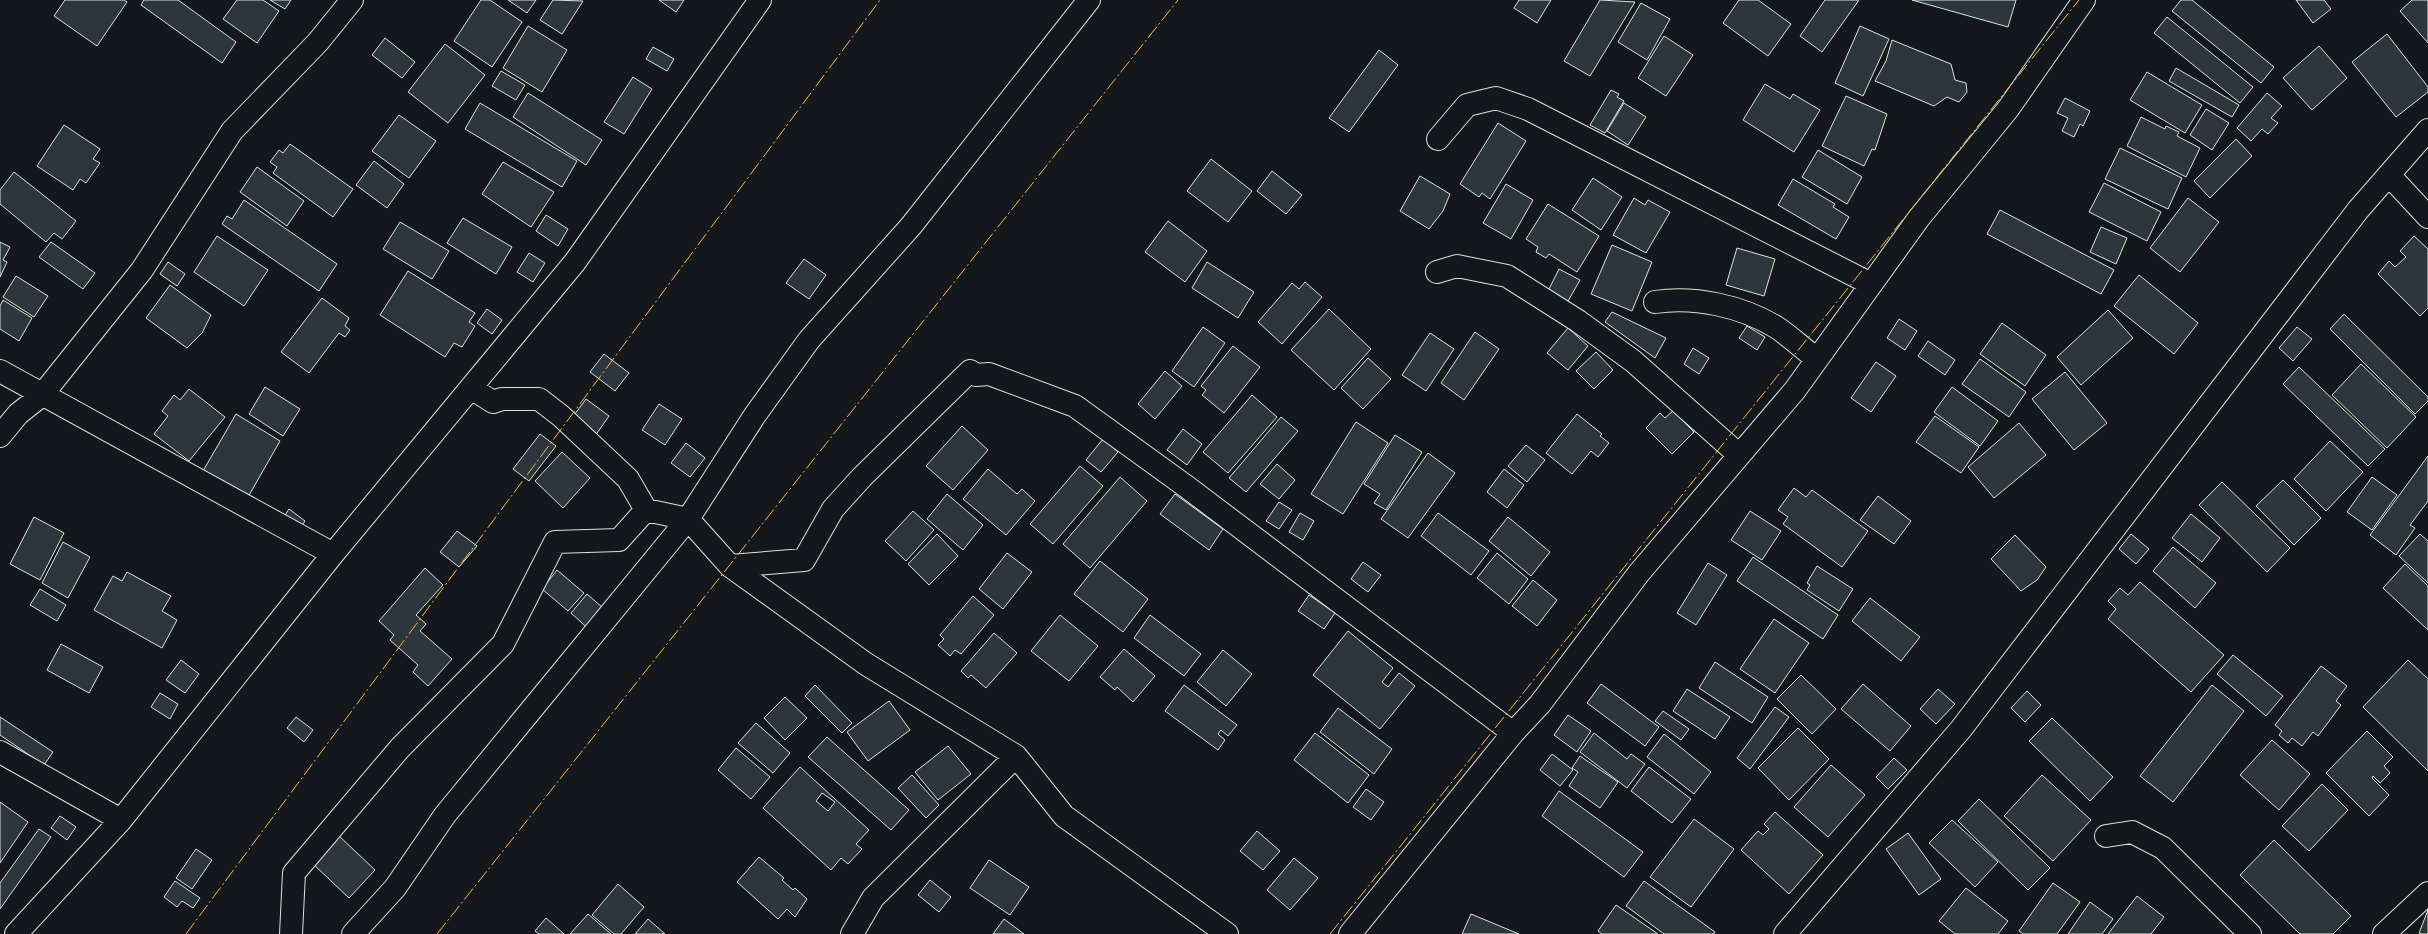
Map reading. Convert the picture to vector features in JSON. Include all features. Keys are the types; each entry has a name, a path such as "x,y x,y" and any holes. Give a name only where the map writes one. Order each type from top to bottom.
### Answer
{"street":[{"path":"0,436 18,414 42,395 142,270 232,131 318,42 352,0"},
{"path":"16,934 121,820 334,554 576,262 760,0"},
{"path":"353,934 395,888 445,815 688,520 755,415 809,340 911,226 1089,0"},
{"path":"1350,934 1512,733 1540,704 1639,573 1795,390 1919,218 2008,109 2084,0"},
{"path":"1438,139 1467,105 1496,98 1528,108 1871,284"},
{"path":"1785,934 1961,729 2358,210 2428,130"},
{"path":"2388,175 2428,217"},
{"path":"1437,272 1457,266 1507,276 1578,321 1633,361 1739,455"},
{"path":"1655,302 1676,299 1725,306 1776,327 1817,359"},
{"path":"0,371 334,554"},
{"path":"730,566 804,560 832,509 862,477 970,371 976,375 989,374 1075,406 1187,487 1512,733"},
{"path":"471,388 493,402 502,399 539,399 561,416 628,479 646,510 688,520 730,566 866,664 1016,756 1064,816 1227,934"},
{"path":"291,934 294,873 400,748 503,644 555,542 619,540 646,510"},
{"path":"0,752 121,820"},
{"path":"852,934 873,898 1016,756"},
{"path":"2106,836 2132,832 2163,848 2250,934"},
{"path":"2384,934 2428,893"}],"building":[{"path":"65,0 124,0 127,2 97,46 54,16"},
{"path":"144,0 178,0 236,42 222,63 141,5"},
{"path":"237,0 263,0 279,11 257,43 223,19"},
{"path":"270,0 291,0 285,9"},
{"path":"481,0 490,0 522,22 492,67 454,41"},
{"path":"508,0 536,0 527,13"},
{"path":"553,0 583,1 562,34 540,20"},
{"path":"659,0 684,0 676,12"},
{"path":"1519,0 1551,0 1537,23 1514,8"},
{"path":"1600,0 1635,2 1590,76 1564,61"},
{"path":"1739,0 1758,0 1791,24 1768,56 1723,23"},
{"path":"1825,0 1859,0 1822,52 1800,36"},
{"path":"1912,0 2016,0 2008,27"},
{"path":"2181,0 2192,0 2274,67 2261,83 2172,11"},
{"path":"2296,0 2324,0 2331,9 2313,23"},
{"path":"2412,0 2428,0 2428,43 2400,11"},
{"path":"1641,3 1670,19 1647,60 1618,42"},
{"path":"2167,17 2253,87 2240,103 2154,33"},
{"path":"528,26 567,50 542,92 503,68"},
{"path":"1860,26 1889,39 1863,96 1835,83"},
{"path":"2387,34 2428,87 2428,92 2396,117 2352,62"},
{"path":"1664,36 1693,55 1666,96 1638,78"},
{"path":"385,38 415,62 402,78 372,55"},
{"path":"1892,40 1951,64 1955,80 1966,83 1967,92 1959,102 1947,97 1934,106 1875,81 1886,61"},
{"path":"445,44 485,75 448,123 408,92"},
{"path":"2319,46 2347,78 2312,110 2283,78"},
{"path":"653,47 674,59 667,71 646,59"},
{"path":"1379,50 1398,65 1349,132 1329,118"},
{"path":"2176,68 2239,105 2232,117 2169,81"},
{"path":"501,71 525,85 516,100 492,86"},
{"path":"2147,72 2202,105 2185,133 2130,100"},
{"path":"633,77 652,89 624,134 604,122"},
{"path":"1765,84 1790,99 1793,94 1820,110 1794,152 1743,120"},
{"path":"1611,90 1619,94 1617,97 1624,101 1605,133 1590,125"},
{"path":"528,93 602,140 586,165 513,117"},
{"path":"2267,93 2282,106 2271,118 2278,123 2268,134 2262,129 2251,141 2237,128"},
{"path":"1846,96 1887,114 1875,150 1872,149 1864,166 1822,146"},
{"path":"2065,98 2090,111 2083,126 2080,124 2074,137 2062,131 2068,118 2057,113"},
{"path":"480,103 577,161 562,187 465,129"},
{"path":"1624,103 1646,117 1628,145 1607,131"},
{"path":"2206,109 2229,123 2212,150 2190,135"},
{"path":"399,115 436,141 409,178 372,151"},
{"path":"2141,117 2165,129 2166,126 2179,132 2177,136 2200,148 2186,177 2127,146"},
{"path":"1498,123 1526,141 1490,199 1482,193 1479,197 1460,184"},
{"path":"64,125 100,149 93,159 100,163 86,183 80,179 73,190 37,166"},
{"path":"2236,139 2252,156 2210,198 2194,181"},
{"path":"290,144 353,189 333,217 273,173 277,167 270,162 279,150 283,153"},
{"path":"2120,148 2182,178 2168,209 2105,179"},
{"path":"1818,150 1862,177 1847,204 1802,177"},
{"path":"1211,159 1252,191 1228,222 1187,191"},
{"path":"374,161 404,184 387,208 356,185"},
{"path":"503,162 554,192 531,227 482,194"},
{"path":"257,167 304,201 287,226 240,192"},
{"path":"1272,171 1302,195 1286,214 1257,191"},
{"path":"14,172 76,221 62,239 54,233 46,242 0,204 0,190"},
{"path":"1420,176 1450,194 1443,211 1429,229 1400,211"},
{"path":"1593,178 1622,197 1601,230 1572,210"},
{"path":"1793,179 1835,204 1833,207 1849,217 1836,239 1778,205"},
{"path":"2104,183 2161,212 2147,241 2089,212"},
{"path":"1506,184 1533,200 1511,239 1483,223"},
{"path":"1634,198 1645,205 1648,200 1670,212 1646,253 1613,235"},
{"path":"2188,198 2219,222 2180,272 2150,248"},
{"path":"244,200 337,264 319,291 222,224 227,216 232,219"},
{"path":"1548,204 1599,236 1577,272 1549,254 1546,258 1536,252 1538,247 1526,239"},
{"path":"2000,210 2114,270 2101,294 1987,234"},
{"path":"546,215 568,229 558,246 536,231"},
{"path":"463,218 512,247 496,274 447,243"},
{"path":"1168,221 1207,251 1185,282 1145,252"},
{"path":"400,222 449,251 432,279 383,249"},
{"path":"2101,227 2127,238 2116,264 2090,252"},
{"path":"217,236 268,270 244,306 194,272"},
{"path":"2414,236 2428,249 2428,308 2420,316 2378,274 2389,261 2395,267 2406,257 2400,251"},
{"path":"0,242 10,247 3,260 7,262 0,277"},
{"path":"51,242 95,273 83,289 39,257"},
{"path":"1612,245 1652,262 1632,311 1591,294"},
{"path":"1737,248 1775,259 1764,296 1726,285"},
{"path":"529,253 545,263 533,282 517,272"},
{"path":"804,259 826,275 809,299 786,283"},
{"path":"168,262 185,274 177,286 160,274"},
{"path":"1207,262 1254,292 1238,318 1192,288"},
{"path":"1559,269 1580,280 1568,301 1548,291"},
{"path":"408,271 475,313 469,322 475,326 462,347 454,343 445,357 380,315"},
{"path":"2139,275 2198,323 2174,354 2114,306"},
{"path":"16,276 48,296 34,317 3,297"},
{"path":"1305,282 1322,297 1282,344 1258,322 1292,283 1299,289"},
{"path":"170,285 211,315 202,333 187,348 146,318"},
{"path":"322,298 349,318 345,326 350,330 345,337 339,333 309,373 281,352"},
{"path":"3,300 32,318 19,341 0,329 0,306"},
{"path":"487,309 502,320 492,334 477,323"},
{"path":"1329,309 1371,349 1334,390 1291,350"},
{"path":"2108,310 2133,338 2081,385 2057,357"},
{"path":"1612,312 1666,338 1655,358 1605,322"},
{"path":"2344,314 2428,397 2428,401 2415,414 2330,329"},
{"path":"1899,319 1917,331 1905,350 1887,338"},
{"path":"2002,323 2046,355 2025,386 1980,354"},
{"path":"1747,326 1765,337 1757,350 1739,338"},
{"path":"1203,327 1225,343 1194,387 1172,371"},
{"path":"2297,327 2312,339 2293,361 2279,348"},
{"path":"1568,328 1588,346 1568,370 1547,353"},
{"path":"1475,332 1499,349 1464,400 1441,383"},
{"path":"1430,333 1454,349 1426,391 1402,375"},
{"path":"1928,341 1955,360 1945,375 1918,356"},
{"path":"1233,346 1260,367 1224,413 1202,395 1206,390 1201,386"},
{"path":"1693,348 1709,358 1699,374 1684,364"},
{"path":"1596,352 1613,370 1594,389 1576,371"},
{"path":"604,354 629,373 615,391 590,372"},
{"path":"1368,358 1391,379 1363,409 1341,388"},
{"path":"1980,359 2026,392 2009,417 1962,384"},
{"path":"1876,362 1896,376 1871,412 1851,398"},
{"path":"2361,364 2416,417 2387,448 2332,395"},
{"path":"2299,367 2385,449 2368,466 2283,384"},
{"path":"1165,371 1182,386 1155,419 1138,404"},
{"path":"2065,372 2107,423 2074,450 2032,399"},
{"path":"265,387 300,409 283,436 249,414"},
{"path":"1952,387 1998,421 1980,446 1934,412"},
{"path":"189,389 225,417 189,461 154,434 168,416 162,411 174,395 180,400"},
{"path":"1252,395 1277,417 1228,473 1203,452"},
{"path":"586,399 609,416 595,436 572,418"},
{"path":"659,404 682,419 665,445 642,430"},
{"path":"1673,411 1694,432 1672,454 1646,428 1660,413 1665,418"},
{"path":"236,414 280,441 248,497 203,471"},
{"path":"1577,414 1602,434 1600,436 1609,443 1598,457 1591,451 1572,474 1546,453"},
{"path":"1935,416 1979,447 1961,473 1916,442"},
{"path":"1281,417 1298,431 1246,492 1229,478"},
{"path":"1356,422 1388,443 1343,514 1311,494"},
{"path":"2019,423 2046,455 1994,498 1968,467"},
{"path":"962,426 988,450 953,490 926,466"},
{"path":"1183,429 1202,444 1187,465 1167,450"},
{"path":"540,434 556,446 529,481 513,469"},
{"path":"1395,435 1422,452 1386,510 1374,503 1380,494 1364,484"},
{"path":"1103,439 1118,452 1101,472 1086,460"},
{"path":"2330,441 2363,472 2326,511 2294,479"},
{"path":"686,443 705,458 690,477 671,463"},
{"path":"1526,445 1545,460 1527,482 1508,466"},
{"path":"562,452 590,478 563,508 535,481"},
{"path":"1428,453 1455,473 1408,538 1381,519"},
{"path":"2428,456 2428,501 2410,525 2415,528 2396,555 2370,535"},
{"path":"1277,464 1295,480 1279,499 1260,484"},
{"path":"1080,466 1103,486 1053,544 1030,524"},
{"path":"988,469 1017,494 1022,489 1035,501 1006,535 963,499"},
{"path":"1504,469 1524,485 1507,508 1487,492"},
{"path":"1120,477 1147,501 1090,568 1063,544"},
{"path":"2372,477 2397,495 2372,530 2347,512"},
{"path":"2283,480 2321,518 2294,545 2256,506"},
{"path":"2222,482 2290,548 2267,572 2199,505"},
{"path":"1794,488 1806,497 1812,490 1868,531 1842,567 1783,524 1788,517 1778,510"},
{"path":"947,494 983,525 963,550 927,519"},
{"path":"1175,494 1223,529 1209,550 1160,514"},
{"path":"1878,496 1911,521 1894,544 1860,520"},
{"path":"1279,502 1292,510 1279,529 1266,521"},
{"path":"289,509 305,521 298,531 282,520"},
{"path":"913,511 934,530 906,561 885,541"},
{"path":"1750,511 1781,531 1762,560 1731,540"},
{"path":"1300,513 1314,521 1303,540 1289,532"},
{"path":"1438,513 1489,551 1471,575 1421,536"},
{"path":"2191,514 2220,538 2202,562 2172,538"},
{"path":"34,517 64,533 40,580 10,564"},
{"path":"1508,517 1550,552 1531,576 1489,541"},
{"path":"457,531 477,546 459,567 440,552"},
{"path":"937,534 958,556 929,585 908,564"},
{"path":"2131,534 2149,549 2136,564 2119,549"},
{"path":"2420,534 2428,541 2428,583 2399,556"},
{"path":"2015,535 2046,567 2037,580 2021,591 1991,559"},
{"path":"63,542 90,557 68,598 42,583"},
{"path":"2173,547 2216,583 2195,608 2153,571"},
{"path":"1007,553 1032,572 1003,609 979,589"},
{"path":"1497,553 1528,579 1509,604 1477,578"},
{"path":"1753,557 1838,615 1823,639 1737,581"},
{"path":"1100,561 1148,599 1123,632 1074,594"},
{"path":"1363,562 1381,575 1368,592 1351,579"},
{"path":"1708,563 1727,575 1696,625 1677,613"},
{"path":"2405,564 2428,586 2428,630 2383,588"},
{"path":"1817,566 1853,589 1839,611 1807,590 1810,585 1807,583"},
{"path":"425,568 443,585 416,615 426,624 420,631 452,659 428,686 413,672 418,665 390,640 394,635 379,621"},
{"path":"557,570 584,593 568,611 542,589"},
{"path":"127,572 171,596 162,611 177,620 162,648 94,610 113,576 122,581"},
{"path":"1533,580 1557,600 1537,626 1512,606"},
{"path":"2140,582 2224,655 2191,692 2108,619 2116,609 2108,601 2120,588 2128,595"},
{"path":"40,589 66,605 57,621 30,605"},
{"path":"587,594 610,614 593,633 571,613"},
{"path":"1309,595 1335,613 1324,629 1298,611"},
{"path":"973,596 994,615 961,654 955,650 950,656 938,645 944,639 940,635"},
{"path":"1870,598 1920,637 1901,661 1852,621"},
{"path":"1060,615 1098,646 1069,681 1031,651"},
{"path":"1150,615 1201,654 1184,676 1134,638"},
{"path":"1774,619 1809,643 1775,693 1740,669"},
{"path":"1348,631 1393,668 1382,682 1388,687 1399,673 1415,686 1380,729 1313,675"},
{"path":"994,633 1017,653 986,688 971,675 968,678 961,671"},
{"path":"61,644 103,667 89,693 47,670"},
{"path":"1124,649 1155,676 1133,702 1117,687 1115,690 1100,677"},
{"path":"1223,650 1252,674 1226,706 1197,682"},
{"path":"2233,655 2283,696 2266,716 2217,674"},
{"path":"181,660 199,674 185,693 166,680"},
{"path":"2408,660 2428,679 2428,771 2363,707"},
{"path":"1715,662 1768,697 1752,723 1699,688"},
{"path":"2321,666 2347,686 2336,701 2341,705 2318,736 2313,732 2302,746 2292,738 2288,743 2279,735 2282,731 2275,725"},
{"path":"1801,675 1836,709 1812,734 1777,699"},
{"path":"1601,684 1659,727 1645,746 1587,703"},
{"path":"1863,684 1911,726 1890,751 1841,709"},
{"path":"815,685 852,723 842,733 805,696"},
{"path":"1184,685 1237,725 1228,736 1221,730 1218,734 1225,740 1218,750 1165,711"},
{"path":"2212,685 2244,711 2173,802 2140,776"},
{"path":"1687,689 1730,717 1715,739 1673,711"},
{"path":"1938,689 1955,704 1936,724 1920,709"},
{"path":"2027,691 2041,705 2025,722 2011,708"},
{"path":"160,693 178,704 170,719 151,707"},
{"path":"785,697 807,718 785,740 764,718"},
{"path":"889,701 910,730 868,761 847,732"},
{"path":"1775,707 1789,717 1750,769 1737,758"},
{"path":"1338,708 1392,749 1374,774 1320,732"},
{"path":"1663,711 1689,729 1681,740 1655,721"},
{"path":"1568,715 1591,731 1577,752 1554,735"},
{"path":"0,717 53,752 44,765 0,735"},
{"path":"296,717 313,730 304,742 287,728"},
{"path":"2052,718 2113,777 2090,801 2029,741"},
{"path":"756,723 790,753 773,773 738,743"},
{"path":"1798,728 1829,759 1789,800 1758,768"},
{"path":"2367,731 2393,757 2384,766 2390,773 2380,783 2373,776 2372,778 2389,795 2369,816 2326,773"},
{"path":"1315,733 1369,775 1348,803 1294,760"},
{"path":"1594,733 1627,759 1631,754 1645,764 1627,788 1580,752"},
{"path":"1664,734 1711,772 1694,794 1647,757"},
{"path":"827,737 909,810 891,830 808,757"},
{"path":"2272,740 2310,774 2279,810 2240,775"},
{"path":"948,746 971,774 938,800 915,772"},
{"path":"736,748 770,777 751,799 718,770"},
{"path":"1552,754 1573,770 1560,786 1540,770"},
{"path":"1580,756 1618,782 1600,808 1569,786 1578,772 1572,768"},
{"path":"1894,758 1907,770 1888,789 1876,777"},
{"path":"1831,765 1865,795 1828,837 1794,807"},
{"path":"800,767 869,830 856,844 862,849 848,864 841,858 831,870 763,808","holes":["822,793 835,802 828,811 816,801"]},
{"path":"1649,767 1691,799 1672,823 1631,791"},
{"path":"912,775 939,805 926,818 898,788"},
{"path":"2042,775 2091,820 2053,861 2004,816"},
{"path":"2322,784 2348,810 2309,851 2282,826"},
{"path":"1366,789 1384,802 1371,820 1353,807"},
{"path":"1559,791 1643,852 1624,877 1542,816"},
{"path":"1979,799 2050,868 2028,890 1958,821"},
{"path":"0,802 28,822 0,863"},
{"path":"1775,812 1823,855 1789,894 1741,850 1758,831 1763,835 1769,829 1764,824"},
{"path":"60,816 76,827 67,840 51,828"},
{"path":"1694,819 1734,849 1691,907 1650,877"},
{"path":"1952,820 1998,862 1975,887 1929,843"},
{"path":"39,829 51,837 0,909 0,883"},
{"path":"1257,831 1280,851 1263,870 1240,851"},
{"path":"1908,833 1941,879 1919,895 1886,849"},
{"path":"337,834 375,870 349,898 311,862"},
{"path":"2274,840 2351,916 2333,934 2300,934 2240,875"},
{"path":"196,849 212,860 192,889 176,878"},
{"path":"759,857 784,878 782,880 793,890 795,888 807,899 795,917 787,909 778,919 737,882"},
{"path":"1294,858 1318,878 1290,910 1267,890"},
{"path":"989,860 1029,887 1010,915 970,888"},
{"path":"930,880 951,897 939,912 918,895"},
{"path":"175,881 200,898 193,908 182,901 177,907 164,897"},
{"path":"1644,881 1715,932 1714,934 1664,934 1626,906"},
{"path":"2053,883 2080,902 2057,934 2023,934 2019,931"},
{"path":"618,884 644,907 621,934 614,934 592,915"},
{"path":"1966,888 2008,921 1998,934 1955,934 1939,921"},
{"path":"2137,896 2164,917 2151,934 2108,934"},
{"path":"2090,902 2113,919 2102,934 2068,934"},
{"path":"1616,905 1658,934 1602,934 1598,931"},
{"path":"2428,910 2428,934 2422,934 2419,933"},
{"path":"588,914 611,934 570,934"},
{"path":"1471,914 1519,934 1462,934"},
{"path":"546,918 564,934 539,934 535,931"},
{"path":"648,919 665,934 635,934"},
{"path":"1004,919 1024,934 993,934"}],"power":[{"path":"186,934 880,0"},
{"path":"437,934 1178,0"},
{"path":"1330,934 2079,0"}]}
